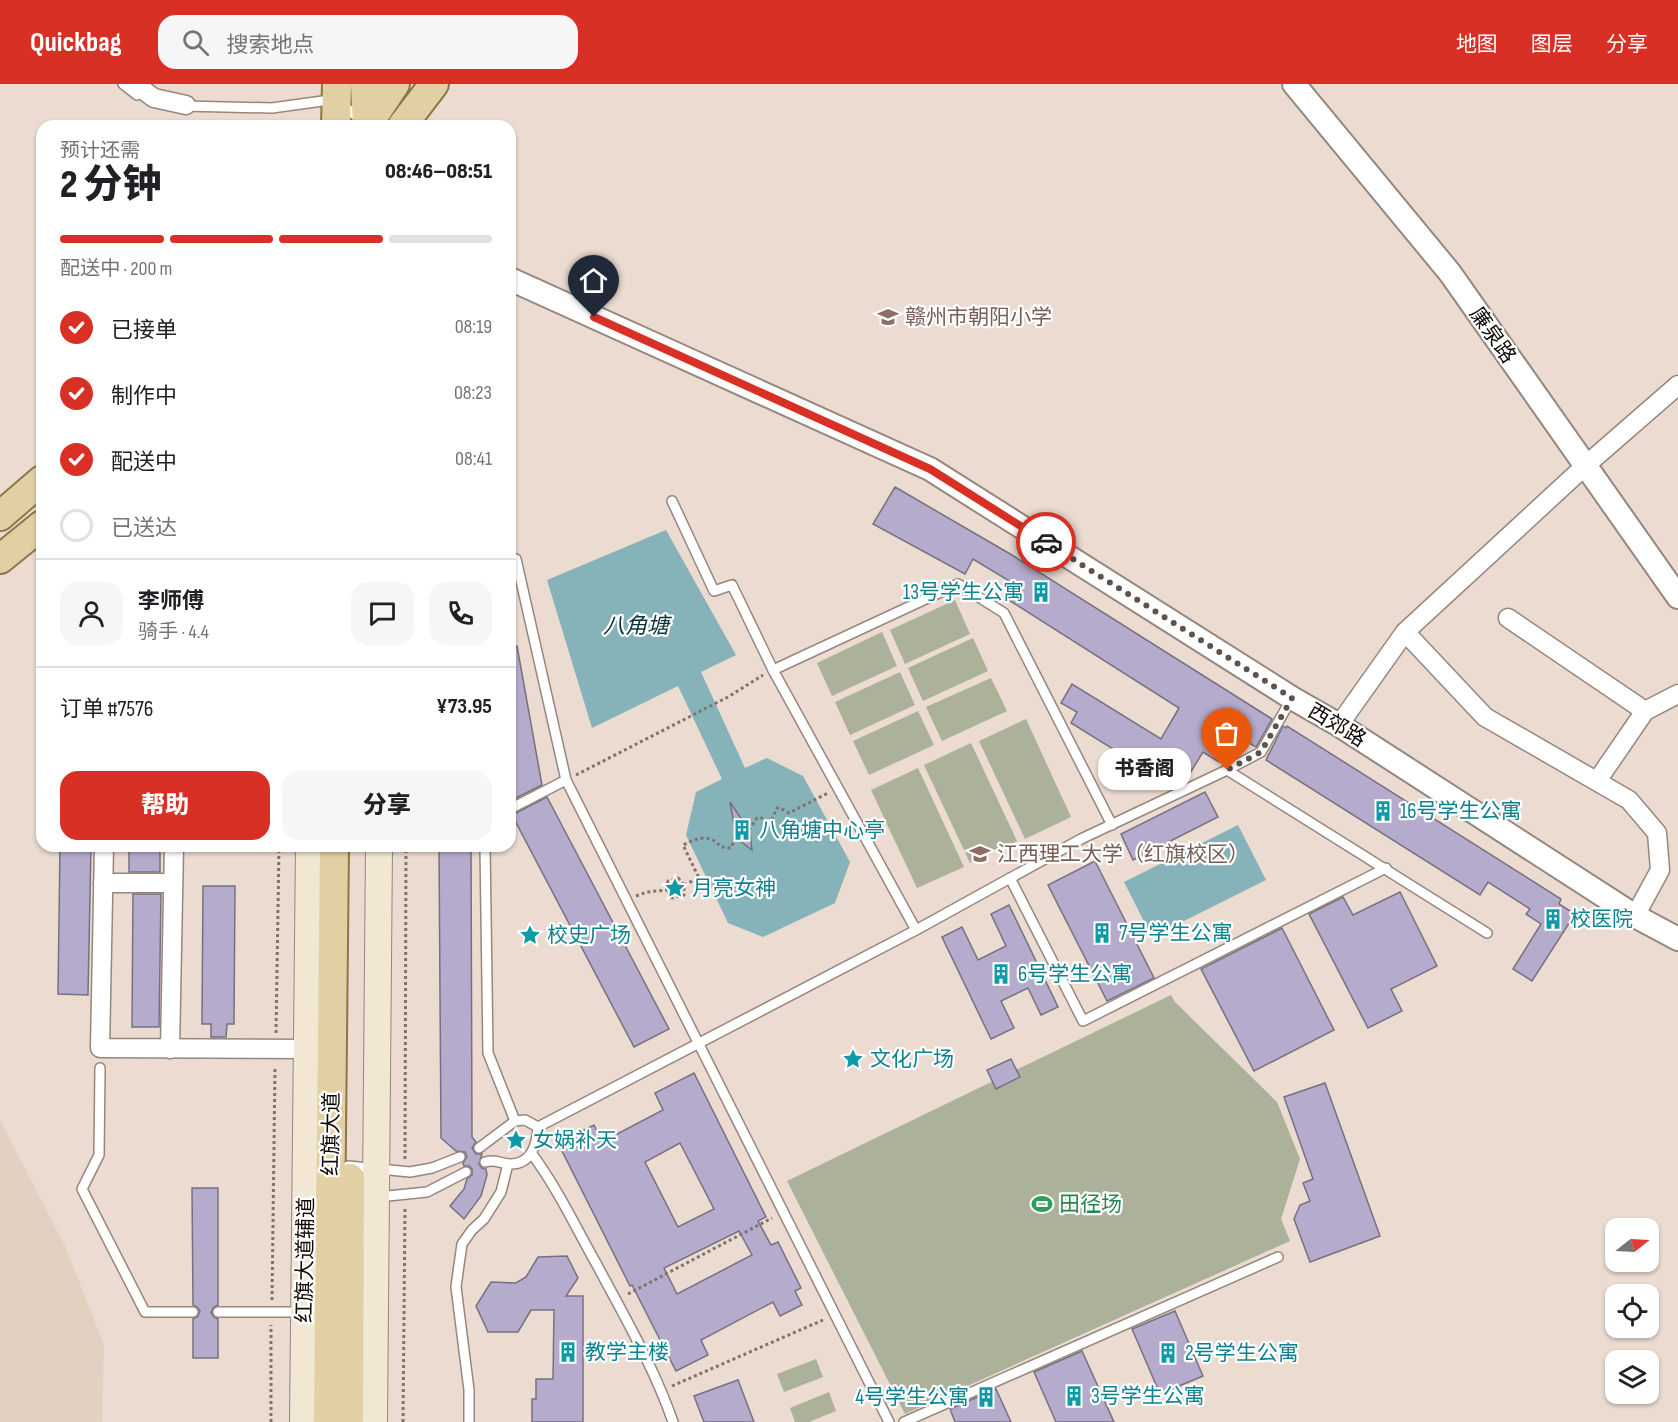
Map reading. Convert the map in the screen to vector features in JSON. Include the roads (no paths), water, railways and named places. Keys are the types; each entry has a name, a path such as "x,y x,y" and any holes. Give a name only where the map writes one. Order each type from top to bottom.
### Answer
{"main road":[{"path":"365,84 367,120"},
{"path":"371,120 395,84"},
{"path":"411,120 434,84"},
{"path":"0,516 36,485"},
{"path":"0,560 36,530"},
{"name":"红旗大道辅道","path":"303,1422 316,1312 320,1049 309,852"},
{"name":"红旗大道","path":"334,852 320,1049 352,1166 356,1196 349,1422"},
{"name":"红旗大道","path":"352,1166 353,852"},
{"path":"352,1166 378,852"},
{"path":"356,1196 374,1422"},
{"name":"红旗大道","path":"328,1422 316,1312 356,1196"}],"street":[{"path":"135,84 154,98 186,105"},
{"name":"廉泉路","path":"1294,84 1450,273 1678,597"},
{"name":"西郊路","path":"516,282 930,469 1292,698 1339,725 1635,916 1678,939"},
{"path":"1339,725 1405,632 1585,466 1678,385"},
{"path":"1508,618 1645,711"},
{"path":"1405,632 1485,717 1629,800 1657,833 1660,870 1635,916"},
{"path":"1597,781 1645,711 1678,694"},
{"path":"104,852 100,1048 320,1049"},
{"path":"170,1049 174,852"},
{"path":"103,883 173,883"}],"lane":[{"path":"123,84 153,104 168,109 186,105 272,108 336,103 359,120"},
{"path":"672,501 714,591 732,585 773,670 916,930"},
{"path":"516,559 566,780 890,1422"},
{"path":"773,670 958,584 1004,613 1112,825"},
{"path":"538,1127 1112,825 1261,752 1292,698"},
{"path":"1227,770 1487,933"},
{"path":"516,807 566,780"},
{"path":"485,852 488,1053 515,1121"},
{"path":"1010,878 1083,1021 1386,868"},
{"path":"100,1068 99,1155 82,1189 145,1312 193,1312"},
{"path":"479,1148 515,1121 525,1120 538,1127"},
{"path":"485,1162 495,1160 507,1164 516,1163 532,1154 538,1142 538,1127"},
{"path":"532,1154 548,1176 616,1300 662,1390 673,1422"},
{"path":"352,1166 405,1172 432,1168 460,1157"},
{"path":"470,1422 469,1390 456,1287 462,1244 484,1219 501,1192 507,1164"},
{"path":"356,1196 405,1196 427,1192 466,1172"},
{"path":"904,1422 1278,1257"},
{"path":"218,1312 316,1312"}],"water":[{"name":"八角塘","path":"666,530 736,655 701,672 745,768 767,758 803,776 850,862 835,903 763,937 728,923 686,835 696,792 722,779 678,686 592,728 547,580"},
{"path":"1238,825 1266,880 1152,937 1124,882"}],"place":[{"name":"赣州市朝阳小学","path":"888,317"},
{"name":"13号学生公寓","path":"1041,592"},
{"name":"书香阁","path":"1227,770"},
{"name":"16号学生公寓","path":"1383,811"},
{"name":"八角塘中心亭","path":"742,830"},
{"name":"江西理工大学（红旗校区）","path":"980,854"},
{"name":"月亮女神","path":"675,888"},
{"name":"校医院","path":"1553,919"},
{"name":"7号学生公寓","path":"1102,933"},
{"name":"校史广场","path":"530,935"},
{"name":"6号学生公寓","path":"1001,974"},
{"name":"文化广场","path":"853,1059"},
{"name":"女娲补天","path":"516,1140"},
{"name":"田径场","path":"1042,1204"},
{"name":"教学主楼","path":"568,1352"},
{"name":"2号学生公寓","path":"1168,1353"},
{"name":"3号学生公寓","path":"1074,1396"},
{"name":"4号学生公寓","path":"986,1397"}]}
